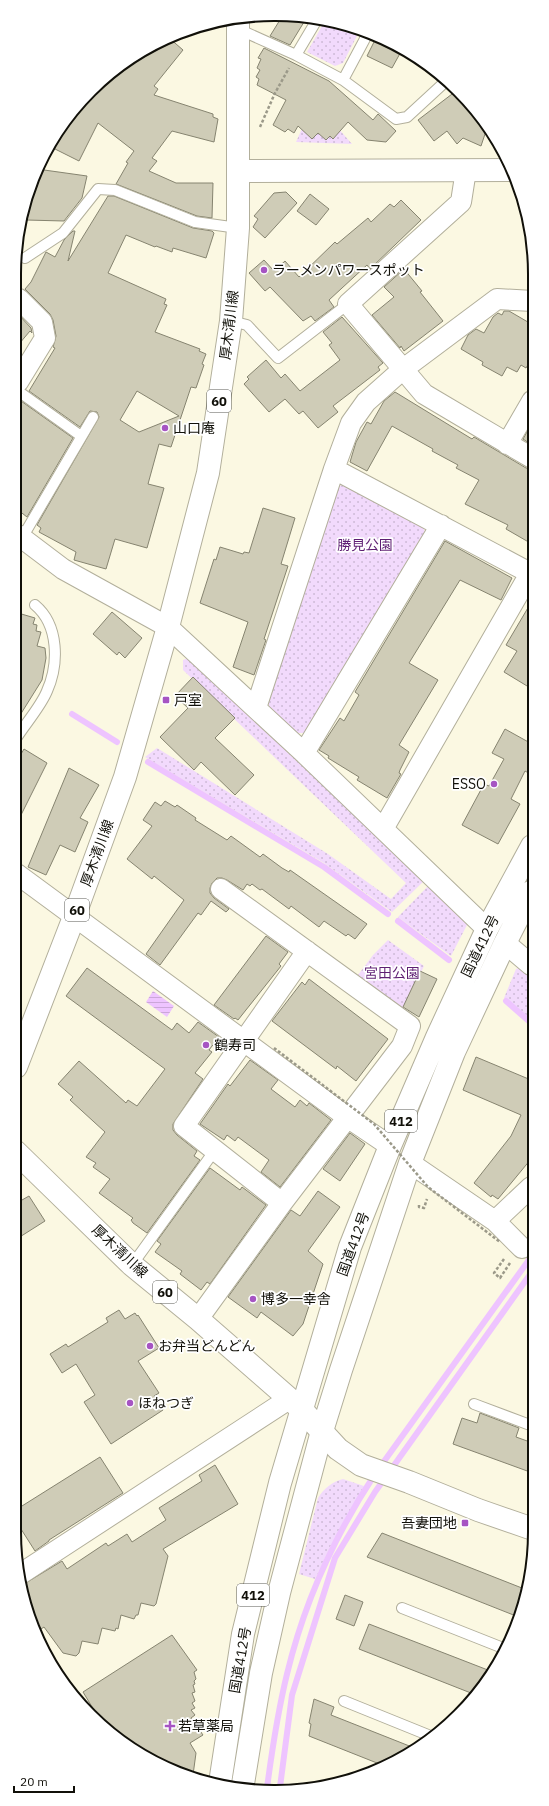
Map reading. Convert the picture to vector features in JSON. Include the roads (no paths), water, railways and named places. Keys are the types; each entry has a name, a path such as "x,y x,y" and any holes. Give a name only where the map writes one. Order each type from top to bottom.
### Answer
{"main road":[{"name":"厚木清川線","path":"21,1054 74,917 125,777 168,627 208,472 231,321 238,228 238,24"},
{"path":"238,171 506,170"},
{"name":"国道412号","path":"221,1779 243,1634 280,1483 295,1404 350,1247 390,1146 437,1037 487,929 528,853"},
{"name":"国道412号","path":"243,1783 261,1673 322,1431 410,1163 454,1052 505,943 528,898"},
{"name":"厚木清川線","path":"21,1156 132,1265 198,1319 295,1404 349,1458 371,1469 528,1527"}],"street":[{"path":"466,170 461,202 348,304 402,370 424,394 528,456"},
{"path":"256,708 334,469 351,423 366,402 402,370 497,299 528,301"},
{"path":"21,301 42,322 45,338 21,377"},
{"path":"506,444 528,408"},
{"path":"334,469 528,570"},
{"path":"304,753 441,525"},
{"path":"21,538 63,569 168,627 304,753 487,929"},
{"path":"383,829 528,577"},
{"path":"21,878 390,1146"},
{"path":"198,1319 282,1202 402,1046 410,1026 221,889"},
{"path":"505,943 528,963"},
{"path":"282,1202 184,1126 307,951"},
{"path":"410,1163 495,1221 522,1248"},
{"path":"495,1221 528,1190"},
{"path":"24,1572 295,1404"}],"lane":[{"path":"239,23 343,80 396,118 407,117 442,84"},
{"path":"296,55 314,24"},
{"path":"343,80 366,38"},
{"path":"25,258 63,233 98,189 115,190 195,222 238,228"},
{"path":"231,321 247,325 278,358 348,304"},
{"path":"21,393 80,436"},
{"path":"21,535 80,436 93,417"},
{"path":"21,731 47,691 54,665 54,637 44,613 35,605"},
{"path":"132,1265 215,1150"},
{"path":"474,1404 528,1423"},
{"path":"402,1608 500,1647"},
{"path":"344,1701 427,1734"}],"waterway":[{"path":"72,714 117,742"},
{"path":"148,762 324,867 388,914"},
{"path":"398,921 449,960"},
{"path":"506,1001 528,1020"},
{"path":"380,1467 528,1261"},
{"path":"280,1785 292,1695 335,1558 375,1492 528,1277"},
{"path":"268,1785 284,1688 302,1621 322,1570 334,1545 360,1497 375,1474"}],"place":[{"name":"ラーメンパワースポット","path":"264,270"},
{"name":"山口庵","path":"165,428"},
{"name":"戸室","path":"166,700"},
{"name":"ESSO","path":"494,784"},
{"name":"鶴寿司","path":"206,1045"},
{"name":"博多一幸舎","path":"253,1299"},
{"name":"お弁当どんどん","path":"150,1346"},
{"name":"ほねつぎ","path":"130,1403"},
{"name":"吾妻団地","path":"465,1523"},
{"name":"若草薬局","path":"170,1726"}],"park label":[{"name":"勝見公園","path":"365,545"},
{"name":"宮田公園","path":"392,973"}]}
